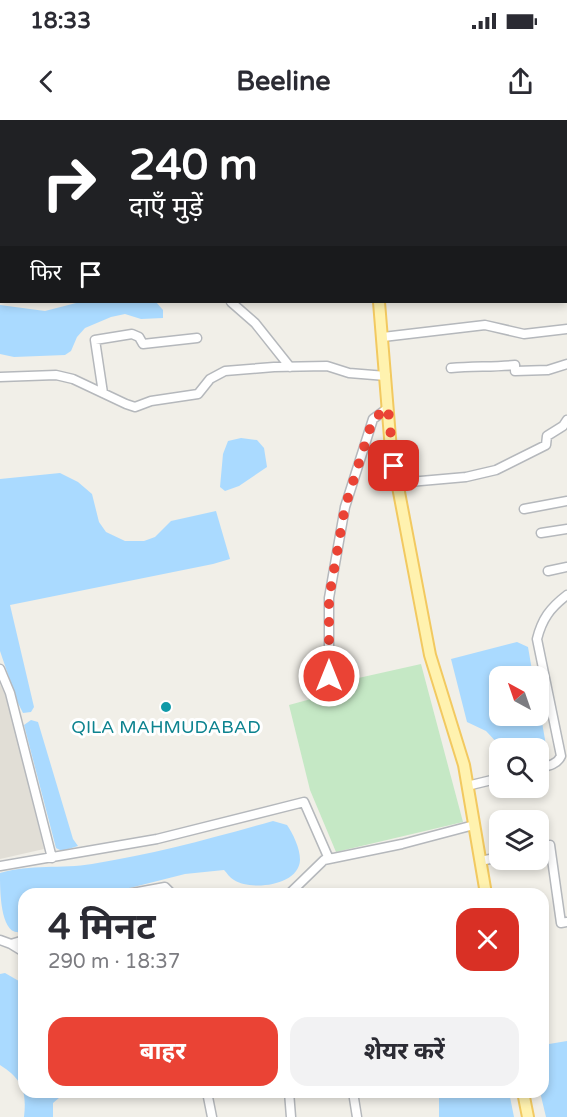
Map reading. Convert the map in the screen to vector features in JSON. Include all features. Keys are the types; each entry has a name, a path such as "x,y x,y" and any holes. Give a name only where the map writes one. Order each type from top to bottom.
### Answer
{"main road":[{"path":"379,303 391,450 430,655 464,765 485,888"},
{"path":"524,1098 528,1117"}],"street":[{"path":"232,303 255,323 290,367"},
{"path":"383,336 485,325 524,334 567,329"},
{"path":"103,393 94,340 132,334 139,337 143,344 197,338"},
{"path":"451,368 515,365 515,371 548,370 567,364"},
{"path":"0,377 56,375 73,379 135,406 151,401 198,394 210,380 225,371 327,366 349,373 386,376"},
{"path":"329,676 329,598 345,507 373,419 388,408"},
{"path":"398,483 466,477 496,470 546,446 547,436 563,426 567,420"},
{"path":"524,509 567,501"},
{"path":"541,533 567,528"},
{"path":"548,571 567,567"},
{"path":"549,765 559,761 561,756 537,639 541,622 552,606 567,595"},
{"path":"0,669 10,693 52,858"},
{"path":"467,786 489,781"},
{"path":"0,866 157,839 304,802 329,858"},
{"path":"295,888 324,860 329,858 402,844 474,825"},
{"path":"549,845 561,923 567,922"},
{"path":"480,861 489,859"},
{"path":"0,940 18,948"},
{"path":"11,944 18,942"},
{"path":"208,1098 212,1117"},
{"path":"289,1098 291,1117"},
{"path":"354,1098 357,1117"}],"shaded area":[{"path":"0,684 7,698 44,849 0,859"}],"green space":[{"path":"421,664 463,822 336,852 310,790 289,705 311,699 336,683"}],"water":[{"path":"76,303 157,303 163,310 163,318 141,319 125,314 111,317 85,328 77,337 71,351 65,355 14,357 0,354 0,305 45,311"},
{"path":"241,438 257,440 264,448 267,467 239,486 225,491 220,487 223,454 228,441"},
{"path":"60,473 78,482 92,494 99,522 106,532 125,541 144,541 155,537 171,521 216,511 230,559 10,605 34,707 31,712 23,713 0,651 0,479"},
{"path":"517,642 528,647 531,666 489,666 489,726 543,726 545,738 493,738 486,731 467,722 451,659"},
{"path":"31,720 38,722 73,839 78,846 62,851 56,848 24,725"},
{"path":"273,821 287,825 296,841 300,860 298,869 292,876 273,884 242,883 234,880 224,870 185,874 130,888 18,888 18,932 10,929 6,922 1,902 0,873 23,868 81,865 115,860"},
{"path":"5,973 18,981 18,1081 0,1065 0,974"},
{"path":"567,1041 567,1117 546,1117 541,1098 549,1098 549,1044"},
{"path":"25,1098 59,1098 53,1103 53,1117 24,1117"},
{"path":"439,1098 510,1098 514,1117 439,1117"}],"place":[{"name":"QILA MAHMUDABAD","path":"166,707"}],"route":[{"path":"329,676 329,598 345,507 373,419 388,408 394,466"}]}
